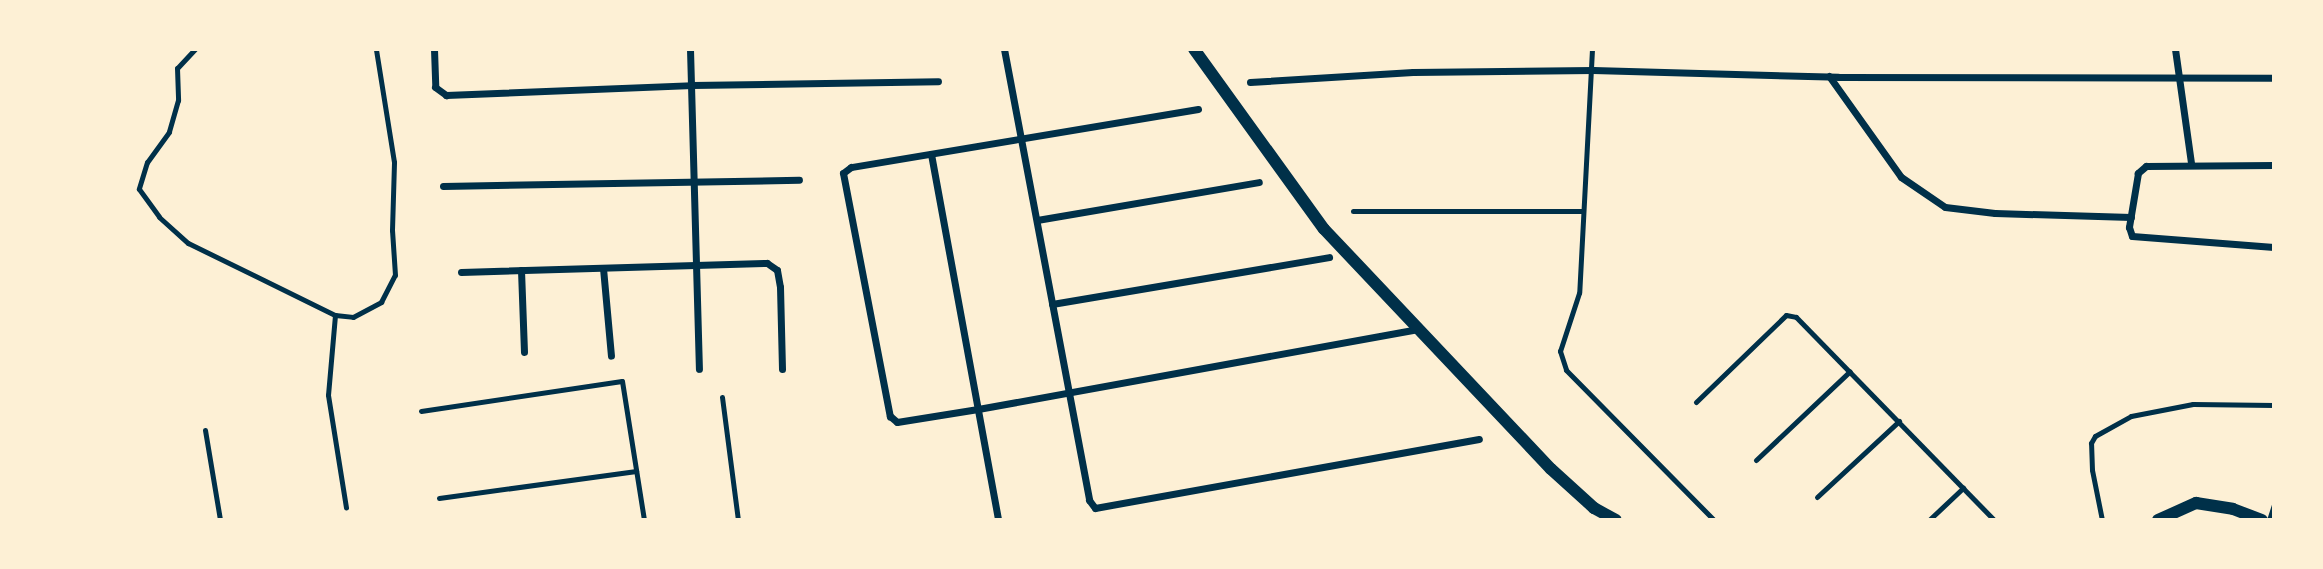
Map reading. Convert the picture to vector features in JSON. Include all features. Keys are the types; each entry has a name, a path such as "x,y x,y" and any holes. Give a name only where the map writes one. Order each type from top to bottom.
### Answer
{"street":[{"path":"434,49 435,87 446,95 692,85 938,81"},
{"path":"690,49 694,266 699,369"},
{"path":"1004,49 1071,392 1089,500 1095,508 1479,439"},
{"path":"1194,49 1324,229 1552,469 1594,508 1616,520"},
{"path":"2175,49 2191,163"},
{"path":"1250,82 1413,72 1593,70 1829,76 2274,78"},
{"path":"1829,76 1901,177 1945,207 1995,214 2131,216"},
{"path":"1198,109 851,167 843,173 890,416 897,422 978,409 1419,328"},
{"path":"931,154 998,520"},
{"path":"2274,165 2191,163 2146,166 2138,173 2129,228 2132,236 2274,247"},
{"path":"443,186 799,180"},
{"path":"1037,220 1259,182"},
{"path":"1052,304 1329,257"},
{"path":"461,272 767,263 777,270 780,287 782,369"},
{"path":"603,268 611,356"},
{"path":"521,270 524,352"},
{"path":"2158,520 2196,503 2234,509 2262,520"}],"lane":[{"path":"195,49 177,68 178,100 169,132 147,162 139,189 159,217 187,243 335,314 353,317 381,302 395,275 392,230 394,162 376,49"},
{"path":"1592,49 1593,70 1581,211 1579,293 1560,351 1566,370 1714,520"},
{"path":"1353,211 1581,211"},
{"path":"335,314 328,395 346,508"},
{"path":"1696,402 1786,315 1796,317 1994,520"},
{"path":"1756,460 1850,371"},
{"path":"421,411 622,381 644,520"},
{"path":"722,397 738,520"},
{"path":"2102,520 2092,470 2091,443 2095,436 2132,416 2193,404 2274,405"},
{"path":"1817,497 1899,421"},
{"path":"205,430 220,520"},
{"path":"439,498 636,471"},
{"path":"1929,520 1963,488"},
{"path":"2269,520 2274,505"}]}
